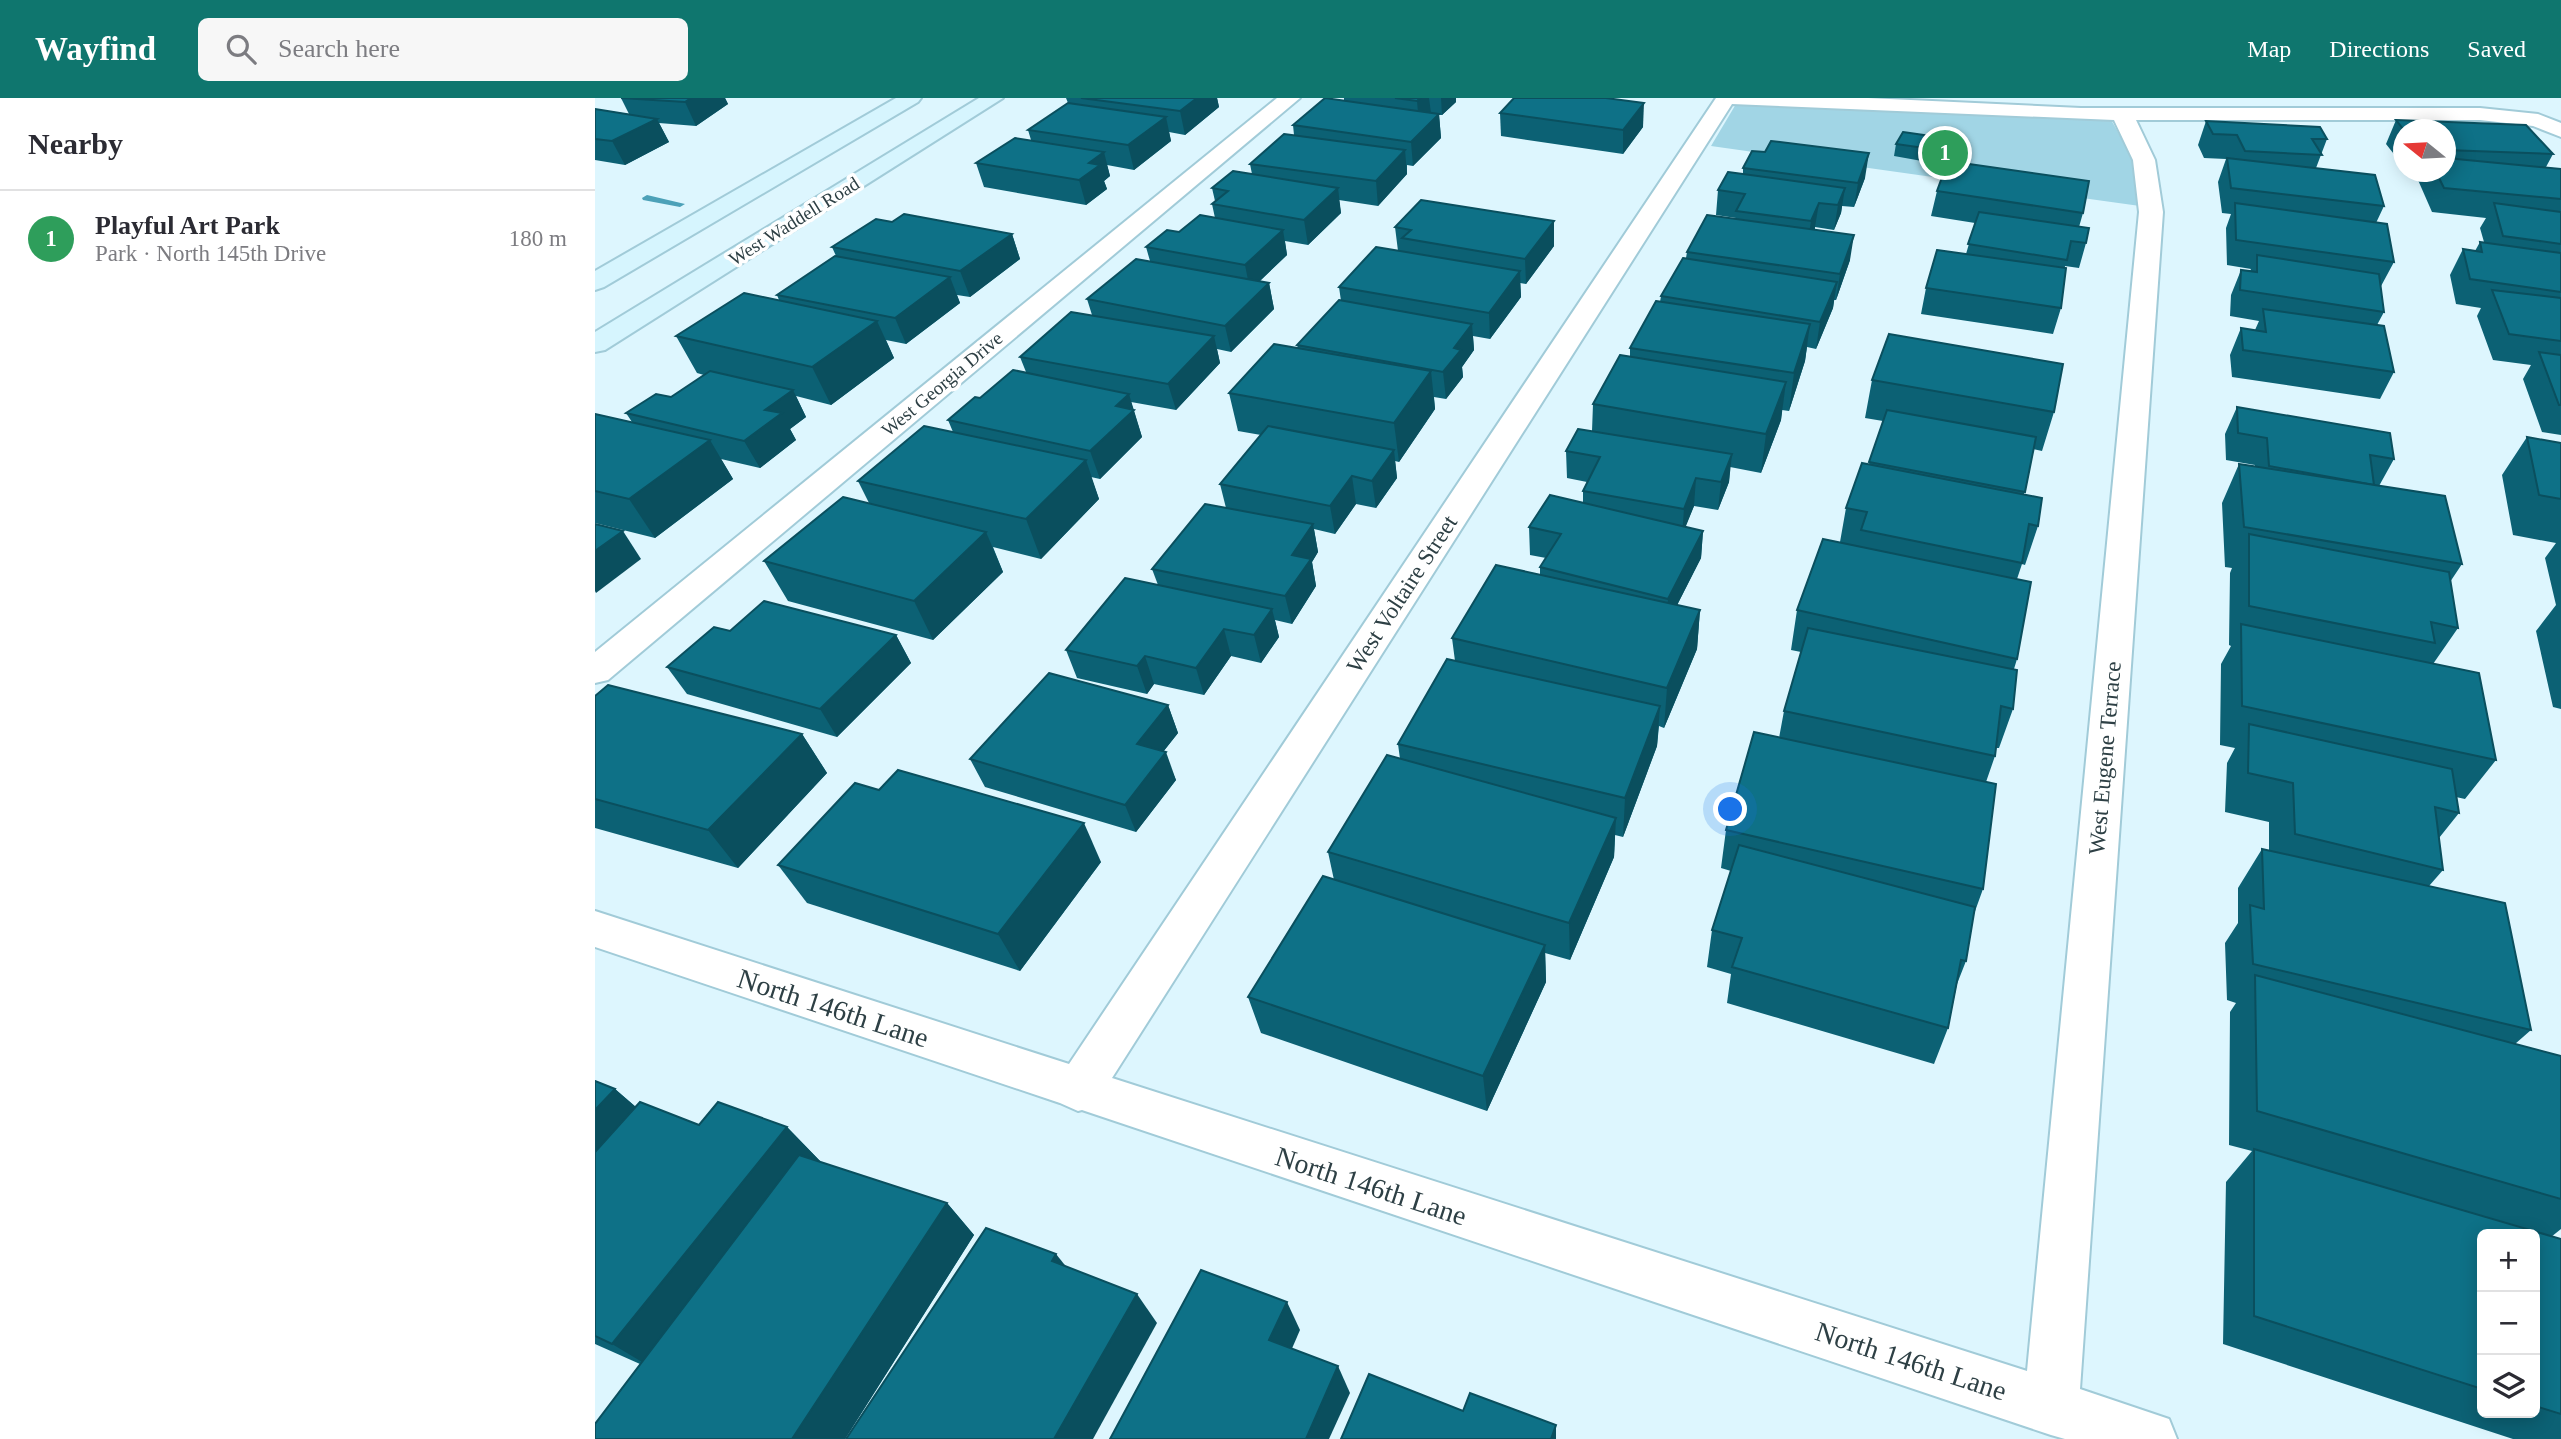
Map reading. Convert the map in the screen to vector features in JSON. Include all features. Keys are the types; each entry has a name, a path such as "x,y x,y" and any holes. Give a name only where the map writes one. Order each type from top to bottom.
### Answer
{"main road":[{"name":"West Waddell Road","path":"595,282 911,98"},
{"name":"West Waddell Road","path":"595,344 993,98"}],"street":[{"name":"West Georgia Drive","path":"595,671 1290,98"},
{"name":"West Voltaire Street","path":"1078,1090 1726,98"},
{"path":"1733,98 1954,104 2122,114 2480,114 2538,120 2561,131"},
{"name":"West Eugene Terrace","path":"2050,1406 2151,212 2144,160 2122,114"},
{"name":"North 146th Lane","path":"595,929 1078,1090 2149,1439"}],"shaded area":[{"path":"1736,104 2110,118 2134,160 2140,206 1711,146"}],"building":[{"path":"621,98 691,98 685,102"},
{"path":"1081,98 1197,98 1180,111"},
{"path":"1325,98 1439,114 1411,142 1293,125"},
{"path":"1395,98 1420,98 1417,101"},
{"path":"1514,98 1606,98 1644,103 1623,130 1500,113"},
{"path":"1068,103 1166,117 1128,145 1028,130"},
{"path":"595,109 657,119 612,141 595,139"},
{"path":"2206,121 2320,127 2327,139 2312,139 2322,155 2245,151 2237,135 2213,134"},
{"path":"2456,122 2526,125 2553,154 2456,150"},
{"path":"1903,132 1931,136 1924,148 1896,144"},
{"path":"1284,134 1405,150 1376,181 1250,164"},
{"path":"1015,138 1104,152 1089,163 1100,165 1079,180 976,163"},
{"path":"1771,141 1869,153 1858,183 1743,168 1752,151 1765,152"},
{"path":"2227,158 2375,175 2384,206 2231,188"},
{"path":"2456,159 2561,169 2561,199 2444,188 2441,182 2456,182"},
{"path":"1948,161 2089,181 2083,213 1937,191"},
{"path":"1233,171 1338,188 1304,220 1212,204 1228,191 1212,188"},
{"path":"1728,172 1845,188 1838,205 1819,203 1811,221 1736,211 1745,194 1718,190"},
{"path":"1421,200 1554,221 1525,259 1402,238 1411,230 1395,227"},
{"path":"2235,203 2387,224 2394,262 2236,240"},
{"path":"2494,203 2561,212 2561,244 2503,236"},
{"path":"1979,212 2089,228 2086,243 2071,241 2067,260 1968,244"},
{"path":"904,214 1012,234 960,271 832,247 876,219 892,222"},
{"path":"1200,215 1283,230 1245,265 1146,247 1167,230 1179,232"},
{"path":"1707,215 1854,235 1840,274 1687,252"},
{"path":"2480,242 2561,253 2561,292 2470,279 2463,249 2482,252"},
{"path":"1376,247 1520,271 1489,313 1339,287"},
{"path":"1937,250 2066,268 2061,308 1926,288"},
{"path":"2257,255 2379,274 2384,312 2240,290 2241,270 2257,272"},
{"path":"835,256 950,277 895,318 777,295"},
{"path":"1683,258 1837,282 1820,322 1661,296"},
{"path":"1136,259 1269,283 1225,326 1087,299"},
{"path":"2492,290 2561,298 2561,341 2509,334"},
{"path":"744,293 877,321 812,367 676,336"},
{"path":"1339,300 1472,324 1454,348 1461,350 1443,372 1297,345"},
{"path":"1656,301 1810,324 1794,373 1630,348"},
{"path":"2263,309 2384,326 2394,372 2243,350 2241,328 2266,332"},
{"path":"1071,312 1214,336 1168,384 1020,357"},
{"path":"1889,334 2063,364 2054,412 1872,380"},
{"path":"1274,344 1431,371 1394,423 1229,393"},
{"path":"2539,352 2561,355 2561,405 2559,405"},
{"path":"1620,355 1786,382 1766,434 1593,404"},
{"path":"1013,370 1129,394 1116,406 1134,410 1090,451 948,420"},
{"path":"710,371 793,390 765,410 782,413 744,441 626,413 656,394 671,397"},
{"path":"2237,407 2390,433 2394,459 2370,455 2374,485 2269,466 2267,438 2238,433"},
{"path":"1887,410 2036,437 2025,492 1869,462"},
{"path":"595,414 710,440 629,499 595,491"},
{"path":"924,426 1086,460 1026,519 858,481"},
{"path":"1268,426 1394,450 1372,481 1352,476 1330,506 1220,484"},
{"path":"1578,429 1732,454 1721,482 1696,478 1684,509 1583,491 1600,457 1566,451"},
{"path":"2527,437 2561,443 2561,499 2539,495"},
{"path":"1862,463 2042,498 2038,526 2029,524 2022,563 1861,530 1867,512 1846,508"},
{"path":"2239,464 2445,496 2462,564 2244,527"},
{"path":"1550,495 1703,531 1668,599 1540,567 1561,534 1529,527"},
{"path":"843,497 986,532 914,601 764,561"},
{"path":"1205,504 1313,524 1292,555 1311,559 1285,596 1152,569"},
{"path":"595,524 623,531 595,551"},
{"path":"2249,534 2449,572 2458,628 2431,622 2435,643 2249,606"},
{"path":"1823,539 2031,582 2017,659 1797,610"},
{"path":"1496,565 1700,610 1667,688 1452,638"},
{"path":"1125,578 1272,609 1254,635 1224,629 1196,668 1145,656 1137,666 1066,650"},
{"path":"764,601 896,635 820,709 667,667 714,627 730,631"},
{"path":"2241,624 2479,673 2496,760 2242,706"},
{"path":"1808,628 2017,670 2013,709 2001,706 1995,756 1784,711"},
{"path":"1447,659 1660,706 1625,798 1398,744"},
{"path":"1049,673 1168,705 1137,744 1166,752 1125,805 970,759"},
{"path":"608,685 802,734 708,830 595,799 595,696"},
{"path":"2249,724 2452,769 2459,813 2435,807 2443,870 2295,834 2293,783 2248,773"},
{"path":"1754,732 1996,784 1983,889 1726,830"},
{"path":"1387,755 1616,818 1569,923 1328,852"},
{"path":"898,770 1084,823 998,934 778,865 855,783 879,790"},
{"path":"1739,845 1975,907 1966,961 1961,960 1948,1028 1732,967 1742,938 1712,930"},
{"path":"2262,849 2505,903 2531,1030 2253,964 2250,905 2264,909"},
{"path":"1323,876 1545,945 1483,1076 1248,997"},
{"path":"2255,975 2561,1056 2561,1199 2257,1111"},
{"path":"595,1081 615,1089 595,1110"},
{"path":"640,1102 699,1125 718,1102 787,1127 612,1344 595,1336 595,1152"},
{"path":"2254,1149 2527,1229 2477,1229 2477,1387 2254,1316"},
{"path":"799,1155 947,1203 792,1439 595,1439 595,1424"},
{"path":"986,1228 1056,1254 1052,1261 1137,1294 1054,1439 846,1439"},
{"path":"2540,1233 2561,1239 2561,1414 2540,1408"},
{"path":"1201,1270 1287,1302 1269,1340 1338,1366 1306,1439 1110,1439"},
{"path":"1369,1374 1463,1411 1470,1393 1556,1425 1551,1439 1341,1439"}],"waterway":[{"path":"647,198 680,204"}],"place":[{"name":"Playful Art Park","path":"1945,153"}]}
